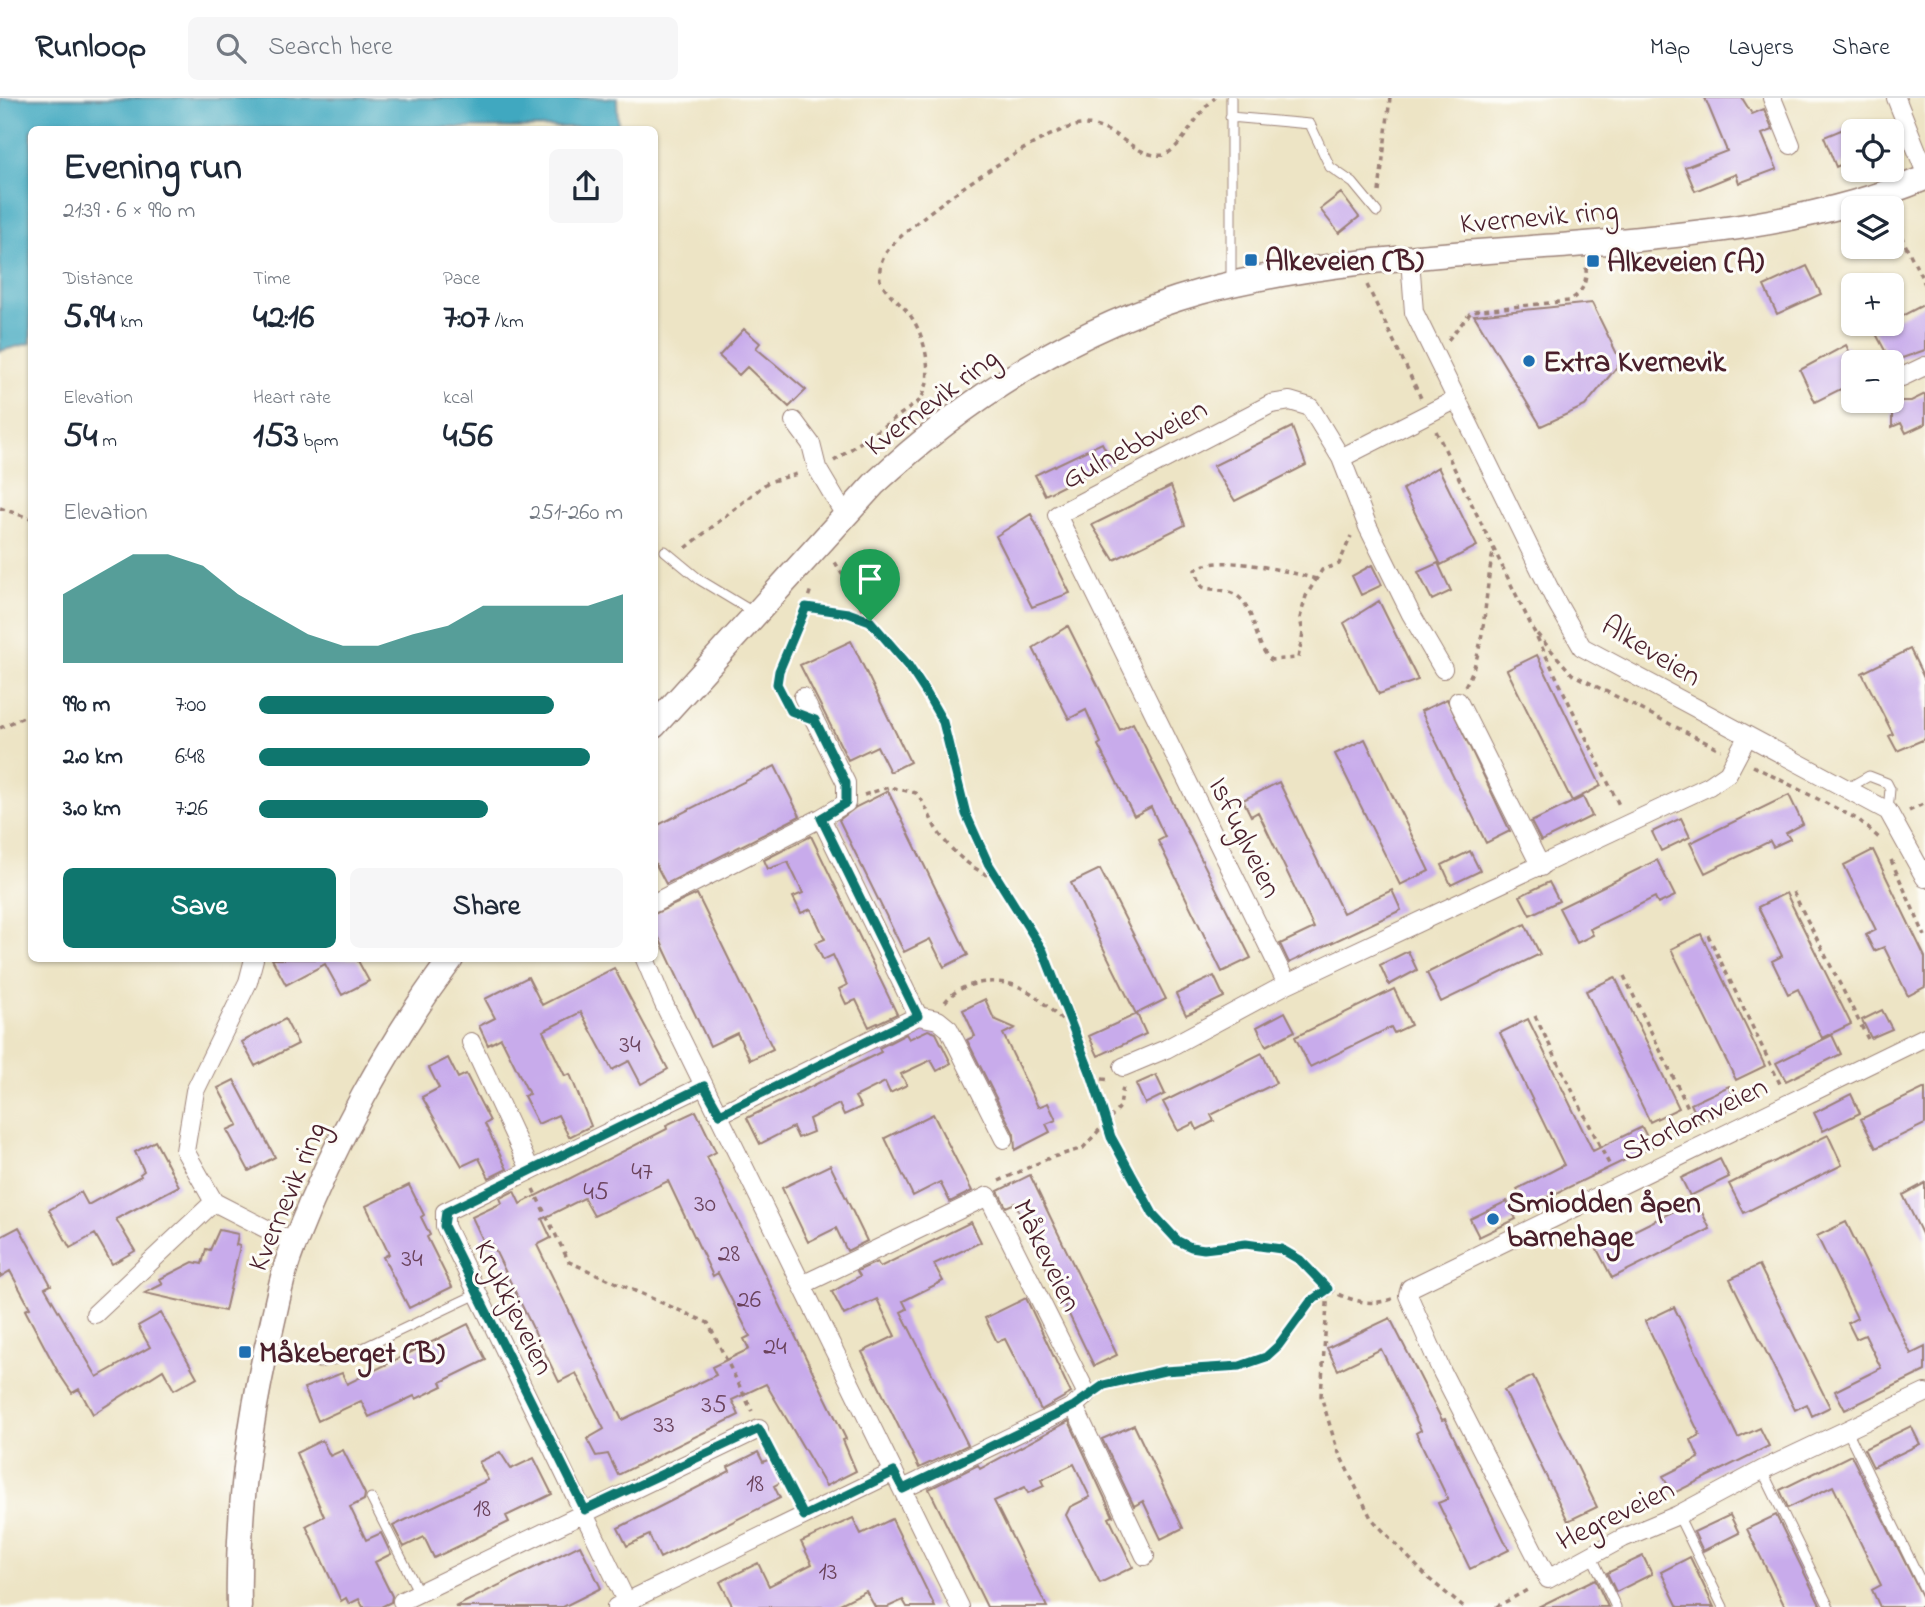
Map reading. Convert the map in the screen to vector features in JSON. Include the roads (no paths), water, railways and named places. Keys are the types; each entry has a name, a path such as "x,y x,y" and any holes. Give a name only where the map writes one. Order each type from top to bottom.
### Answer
{"main road":[{"name":"Kvernevik ring","path":"658,721 754,613 907,453 992,387 1120,321 1231,284 1410,259 1662,237 1819,212 1882,196 1925,178"},
{"name":"Kvernevik ring","path":"239,1607 240,1505 255,1404 279,1293 294,1242 358,1107 408,1019 448,962"}],"street":[{"path":"1772,98 1791,145"},
{"path":"1896,98 1925,171"},
{"name":"Alkeveien","path":"1410,259 1413,312 1454,400 1553,596 1582,647 1888,811"},
{"path":"1904,376 1925,366"},
{"path":"1341,458 1454,400"},
{"name":"Gulnebbveien","path":"1156,715 1057,515 1271,404 1290,401 1310,407 1341,458 1368,527 1411,614 1443,669"},
{"path":"794,421 811,444 817,468 846,517"},
{"path":"658,901 846,803 846,783 803,697"},
{"path":"1458,701 1541,867"},
{"name":"Isfuglveien","path":"1156,715 1287,984"},
{"path":"1123,1073 1287,984 1709,786 1728,773 1747,737"},
{"path":"1888,811 1925,878"},
{"path":"821,818 925,1017 949,1028 1004,1139"},
{"path":"253,962 248,982 195,1091 185,1151 214,1202 294,1242"},
{"path":"646,962 704,1086 960,1607"},
{"path":"720,1114 925,1017"},
{"name":"Storlomveien","path":"1420,1324 1408,1292 1410,1288 1705,1142 1925,1038"},
{"path":"471,1042 529,1175"},
{"name":"Krykkjeveien","path":"624,1605 585,1510 444,1226 446,1212 529,1175 704,1086"},
{"name":"Måkeveien","path":"802,1285 988,1196 1081,1400 1145,1556"},
{"path":"95,1314 214,1202"},
{"name":"Hegreveien","path":"1420,1324 1548,1579 1592,1558 1623,1538 1678,1515 1762,1469 1925,1393"},
{"path":"903,1489 1081,1400"},
{"path":"402,1601 585,1510 759,1429"},
{"path":"624,1605 894,1472"}],"lane":[{"path":"1231,98 1231,284"},
{"path":"1230,117 1310,124 1329,167 1353,183 1377,212"},
{"path":"665,551 700,580 754,613"},
{"path":"1846,789 1869,776 1877,777 1889,789 1888,811"},
{"path":"320,1363 342,1358 477,1294"},
{"path":"1847,1430 1925,1590"},
{"path":"1762,1469 1829,1607"},
{"path":"371,1498 418,1591"},
{"path":"1678,1515 1723,1607"},
{"path":"1592,1558 1616,1607"}],"water":[{"path":"0,98 617,98 618,126 28,126 28,344 0,351"}],"place":[{"name":"Alkeveien (B)","path":"1251,260"},
{"name":"Alkeveien (A)","path":"1593,261"},
{"name":"Extra Kvernevik","path":"1529,361"},
{"name":"Smiodden åpen barnehage","path":"1493,1219"},
{"name":"Måkeberget (B)","path":"245,1352"}]}
